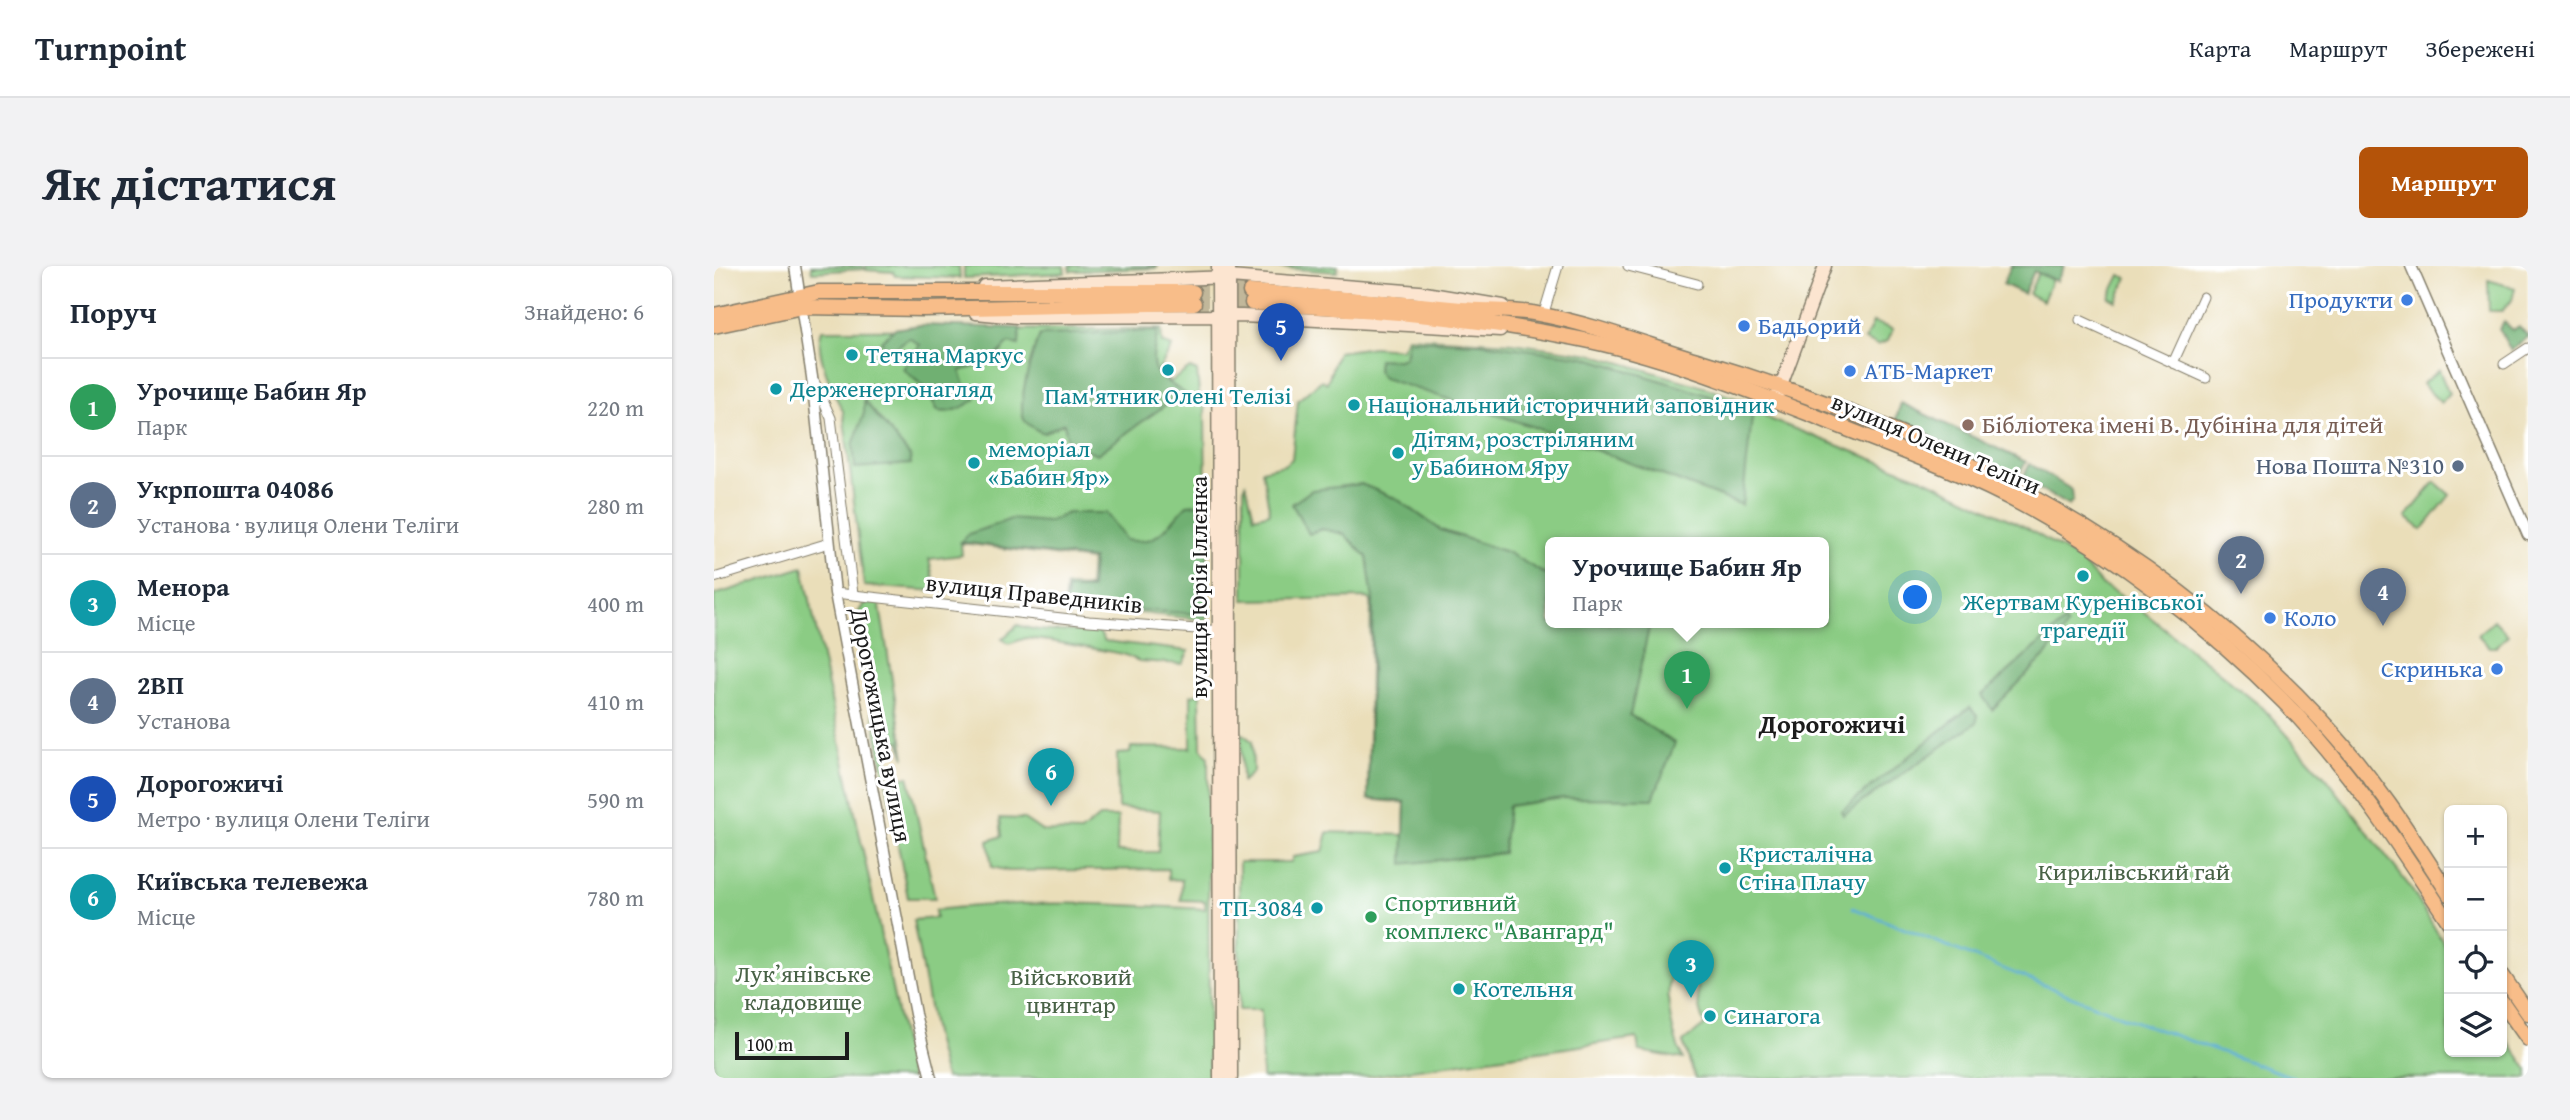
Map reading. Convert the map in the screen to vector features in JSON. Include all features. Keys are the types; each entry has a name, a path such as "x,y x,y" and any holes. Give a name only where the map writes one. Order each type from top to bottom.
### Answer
{"main road":[{"path":"1776,401 1825,266"},
{"name":"вулиця Олени Теліги","path":"714,315 801,301 923,290 1224,271 1419,292 1540,315 1629,337 1781,387 2016,486 2063,512 2154,572 2260,660 2321,720 2406,825 2444,886"},
{"name":"вулиця Юрія Іллєнка","path":"1224,271 1226,858 1231,1078"},
{"name":"вулиця Олени Теліги","path":"923,290 1194,297 924,309"},
{"name":"вулиця Олени Теліги","path":"1540,315 1251,297 1490,322 1636,353 1776,401 1972,480 2022,504 2089,544 2185,614 2282,700 2395,836 2444,914"},
{"name":"вулиця Олени Теліги","path":"714,326 801,301 1017,317 1225,316 1536,331"},
{"name":"вулиця Юрія Іллєнка","path":"1220,1078 1226,858"},
{"path":"2507,982 2528,1013"},
{"path":"2507,1009 2528,1039"}],"street":[{"name":"Дорогожицька вулиця","path":"795,266 812,377 835,593 918,1027 931,1078"},
{"path":"1540,315 1558,266"},
{"path":"1628,266 1697,284"},
{"path":"2411,266 2528,535"},
{"path":"2173,363 2203,297"},
{"path":"2080,320 2206,378"},
{"path":"2504,364 2528,348"},
{"name":"Дорогожицька вулиця","path":"812,377 831,418 853,594"},
{"path":"714,578 829,542"},
{"name":"вулиця Праведників","path":"835,593 1089,621 1225,631"}],"green space":[{"path":"811,266 863,266 864,269 812,272"},
{"path":"866,266 959,266 960,278 895,276 893,272 866,270"},
{"path":"964,266 1064,266 1065,273 964,278"},
{"path":"1069,266 1157,266 1157,268 1070,271"},
{"path":"1251,266 1338,266 1337,272"},
{"path":"2011,266 2064,266 2057,281 2034,271 2024,294 2003,284"},
{"path":"2038,273 2052,280 2043,301 2029,294"},
{"path":"2120,275 2127,278 2116,301 2109,297"},
{"path":"2488,280 2515,288 2512,300 2502,311 2489,311"},
{"path":"1873,322 1893,329 1888,341 1877,345 1865,340"},
{"path":"2504,322 2513,330 2519,326 2528,336 2511,351 2499,329"},
{"path":"920,325 1020,328 1019,345 1009,343 991,362 960,371 967,390 976,387 975,400 953,411 938,411 926,389 903,369 920,345 909,338 888,353 881,341 894,329"},
{"path":"1161,329 1162,343 1172,347 1158,371 1170,382 1190,368 1197,371 1199,393 1205,409 1207,620 1064,605 1066,586 1089,587 1091,560 970,544 961,544 962,555 929,559 936,591 864,586 843,411 822,360 822,330"},
{"path":"1158,331 1153,355 1155,369 1165,380 1186,394 1171,401 1097,454 1088,450 1070,453 1064,423 1044,433 1025,421 1022,414 1024,392 1040,335"},
{"name":"Кирилівський гай","path":"1407,337 1512,343 1591,354 1744,401 1772,420 1929,481 2025,527 2080,560 2103,586 2129,600 2263,708 2327,779 2410,887 2444,944 2444,1057 2507,1057 2507,1039 2528,1070 2528,1078 1695,1078 1683,1042 1705,1025 1698,995 1703,964 1679,959 1669,982 1668,995 1674,1035 1683,1059 1639,1051 1637,1038 1356,1078 1262,1078 1261,1010 1239,1010 1239,862 1291,862 1293,857 1323,852 1328,832 1404,835 1405,803 1368,799 1371,601 1368,598 1244,600 1244,488 1246,484 1254,517 1270,513 1262,470 1284,465 1292,459 1298,400 1322,380 1327,383 1338,352 1373,347 1401,349"},
{"path":"1408,340 1480,343 1585,357 1753,409 1742,505 1534,427 1383,378 1377,370 1378,359 1399,360 1405,357"},
{"path":"2439,370 2449,394 2441,403 2422,384"},
{"path":"864,400 910,456 911,464 855,468 853,445 864,413"},
{"path":"1901,403 2026,462 2017,478 1895,422"},
{"path":"2030,464 2072,490 2073,500 2069,506 2022,479"},
{"path":"2435,482 2450,495 2422,530 2406,517"},
{"path":"1361,484 1397,499 1441,530 1507,552 1545,574 1545,628 1649,628 1630,715 1675,743 1653,799 1563,798 1508,806 1503,853 1403,864 1405,802 1368,799 1373,600 1367,557 1344,534 1322,529 1309,534 1292,504 1312,490"},
{"path":"1208,503 1207,615 1066,604 1067,589 1091,589 1093,559 960,542 969,534 1011,519 1048,522 1068,513 1106,513 1126,540 1146,540 1161,533 1187,505"},
{"name":"Лукʼянівське кладовище","path":"803,567 911,1078 714,1078 714,595"},
{"path":"879,601 905,758 899,741 884,744 890,774 884,775 856,616 864,604"},
{"path":"2494,620 2508,635 2496,647 2489,647 2478,635"},
{"path":"2064,622 2067,626 2048,653 1992,710 1982,695"},
{"path":"1018,625 1048,631 1099,632 1105,641 1189,651 1182,664 1139,661 1123,654 1050,641 1026,638 1009,644 1002,639"},
{"name":"Військовий цвинтар","path":"1200,693 1201,748 1208,757 1209,1078 945,1078 913,920 936,918 935,910 1002,904 1104,904 1205,909 1205,901 1181,900 1182,880 1168,879 1168,869 1009,871 992,867 988,841 1002,836 1000,818 1024,819 1042,831 1081,832 1099,817 1118,817 1117,852 1158,852 1160,811 1118,808 1117,754 1130,753 1131,747 1191,748 1191,695"},
{"path":"1970,707 1978,716 1976,723 1843,815 1841,811"},
{"path":"1241,733 1252,741 1253,772 1242,782"},
{"path":"908,776 935,898 908,898 886,782"}],"waterway":[{"path":"1853,908 2123,1017 2295,1078"}],"tunnel":[{"path":"1193,292 1250,292"},
{"path":"1194,303 1252,303"}],"place":[{"name":"Продукти","path":"2407,300"},
{"name":"Бадьорий","path":"1744,326"},
{"name":"Тетяна Маркус","path":"852,355"},
{"name":"Дорогожичі","path":"1281,361"},
{"name":"Пам'ятник Олені Телізі","path":"1168,370"},
{"name":"АТБ-Маркет","path":"1850,371"},
{"name":"Держенергонагляд","path":"776,389"},
{"name":"Національний історичний заповідник","path":"1354,405"},
{"name":"Бібліотека імені В. Дубініна для дітей","path":"1968,425"},
{"name":"Дітям, розстріляним у Бабином Яру","path":"1398,453"},
{"name":"меморіал «Бабин Яр»","path":"974,463"},
{"name":"Нова Пошта №310","path":"2458,466"},
{"name":"Жертвам Куренівської трагедії","path":"2083,576"},
{"name":"Укрпошта 04086","path":"2241,594"},
{"name":"Коло","path":"2270,618"},
{"name":"2ВП","path":"2383,626"},
{"name":"Скринька","path":"2497,669"},
{"name":"Урочище Бабин Яр","path":"1687,709"},
{"name":"Київська телевежа","path":"1051,806"},
{"name":"Кристалічна Стіна Плачу","path":"1725,868"},
{"name":"ТП-3084","path":"1317,908"},
{"name":"Спортивний комплекс \"Авангард\"","path":"1371,917"},
{"name":"Котельня","path":"1459,989"},
{"name":"Менора","path":"1691,998"},
{"name":"Синагога","path":"1710,1016"}],"district":[{"name":"Дорогожичі","path":"1832,724"}]}
